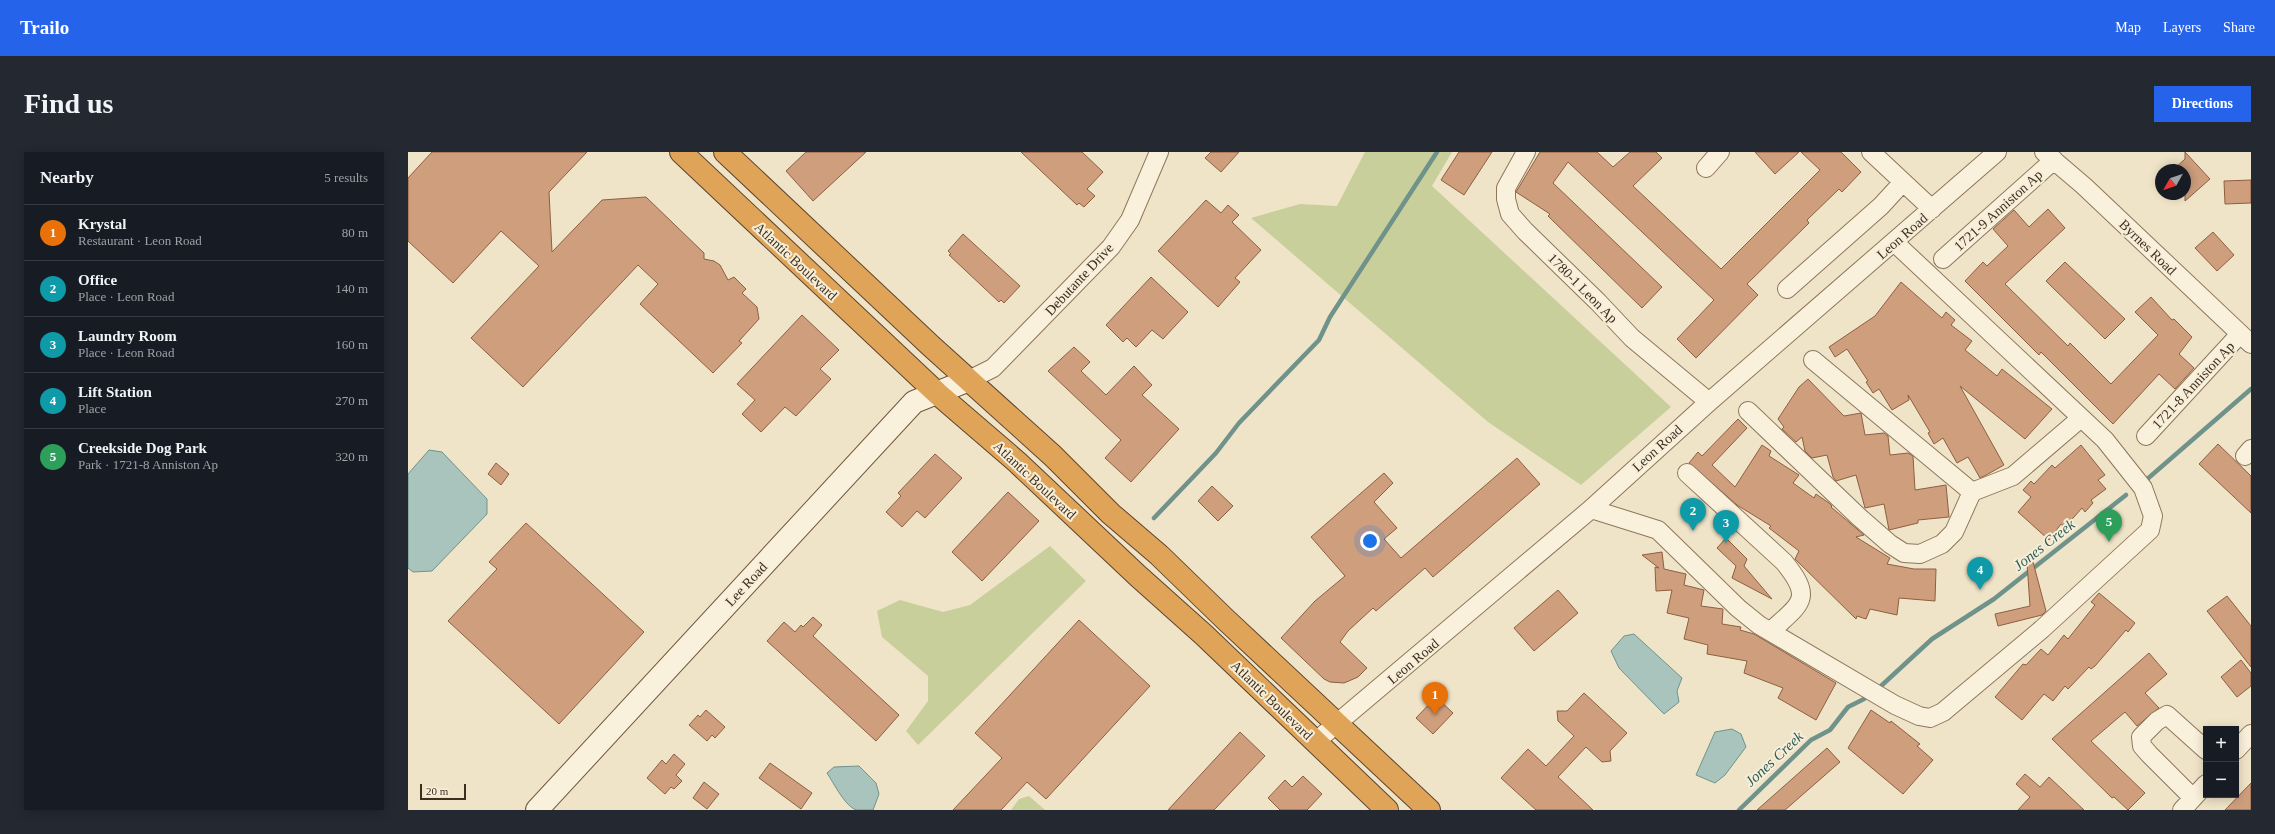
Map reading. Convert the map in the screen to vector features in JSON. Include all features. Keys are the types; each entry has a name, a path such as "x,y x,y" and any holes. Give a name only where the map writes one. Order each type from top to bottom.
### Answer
{"highway":[{"name":"Atlantic Boulevard","path":"681,152 938,394 1017,462 1138,576 1204,635 1387,810"},
{"name":"Atlantic Boulevard","path":"725,152 861,282 1053,456 1111,514 1160,555 1429,810"}],"street":[{"name":"Debutante Drive","path":"969,380 993,368 1111,247 1130,220 1159,152"},
{"name":"1780-1 Leon Ap","path":"1526,152 1506,188 1506,199 1510,214 1525,231 1598,302 1632,338 1709,402"},
{"path":"1706,168 1720,152"},
{"path":"1871,152 1932,210"},
{"name":"Leon Road","path":"1315,742 1591,509 1709,402 1997,152"},
{"name":"1721-9 Anniston Ap","path":"1942,259 2049,156"},
{"name":"Byrnes Road","path":"2049,156 2084,186 2246,339"},
{"path":"1788,289 1881,206 1903,182"},
{"path":"1591,509 1658,530 1738,608 1759,625 1895,704 1919,716 1930,718 1943,712 2042,629 2150,530 2152,516 2143,488 2105,440 1894,242"},
{"name":"1721-8 Anniston Ap","path":"2146,436 2246,339"},
{"path":"1813,360 1972,492"},
{"name":"Lee Road","path":"537,810 914,402 938,394 969,380"},
{"path":"1748,411 1875,532 1904,552 1920,554 1942,544 1954,532 1972,492 2013,476 2080,418"},
{"path":"1687,473 1784,562 1797,578 1802,591 1800,604 1771,631"},
{"path":"2203,747 2167,715 2157,721 2141,737 2142,746 2188,804 2203,787"},
{"path":"2239,747 2251,734"}],"green space":[{"path":"1365,152 1452,152 1432,186 1671,407 1581,485 1488,422 1251,218 1300,204 1337,206"},
{"path":"1050,546 1086,581 918,745 906,731 928,701 928,676 882,637 877,611 900,600 943,612 970,605"},
{"path":"1029,796 1045,810 1011,810 1019,799"}],"water":[{"path":"429,450 442,452 487,499 487,514 432,571 413,572 408,568 408,474"},
{"path":"1634,634 1682,678 1677,691 1679,702 1664,714 1619,668 1611,651 1624,636"},
{"path":"1732,729 1741,734 1746,747 1725,775 1715,783 1696,775 1715,732"},
{"path":"859,766 876,783 879,794 873,810 857,810 849,805 844,800 827,773 834,767"}],"building":[{"path":"432,152 587,152 549,192 552,252 602,200 646,197 704,253 704,259 714,261 720,265 728,280 734,277 746,289 742,293 757,307 759,319 739,341 742,343 713,373 640,304 658,284 638,265 523,387 471,338 539,266 501,231 453,283 408,241 408,178"},
{"path":"806,152 866,152 813,201 786,171"},
{"path":"1021,152 1082,152 1103,172 1087,189 1095,196 1084,207 1079,203 1077,205"},
{"path":"1211,152 1239,152 1221,172 1205,158"},
{"path":"1459,152 1492,152 1464,195 1441,180"},
{"path":"1540,152 1597,152 1613,167 1630,152 1656,152 1662,158 1633,186 1721,269 1820,170 1801,152 1841,152 1861,172 1842,192 1839,189 1807,220 1809,223 1747,284 1758,295 1696,358 1677,339 1714,300 1568,162 1553,183 1662,287 1642,308 1548,216 1550,214 1516,192"},
{"path":"1755,152 1799,152 1775,174"},
{"path":"2185,152 2210,179 2191,196 2191,164 2180,164 2185,159"},
{"path":"2251,180 2251,203 2225,204 2224,181"},
{"path":"1206,200 1221,213 1228,205 1239,215 1232,222 1261,250 1235,278 1240,282 1218,307 1158,251"},
{"path":"2048,209 2065,228 2005,284 2068,346 2070,343 2111,384 2158,335 2135,312 2151,297 2172,320 2174,319 2192,337 2179,354 2194,368 2175,389 2159,374 2113,424 2041,352 2039,355 1965,281 1983,262 1987,266 2008,246 1993,229 2014,210 2029,227"},
{"path":"2213,232 2234,255 2217,271 2195,248"},
{"path":"963,234 1020,286 1004,303 1001,300 999,302 949,255 951,254 948,251"},
{"path":"2065,262 2125,319 2105,339 2046,281"},
{"path":"1151,277 1188,312 1163,339 1152,330 1136,347 1127,338 1123,342 1106,325"},
{"path":"1901,282 1942,318 1946,312 1955,320 1951,325 1972,341 1965,350 1997,376 2002,369 2052,409 2025,439 1960,386 2004,465 1980,478 1968,457 1957,463 1943,438 1934,444 1928,433 1930,432 1908,395 1909,400 1892,410 1879,389 1873,393 1866,382 1868,381 1847,349 1835,357 1829,347 1875,316"},
{"path":"802,315 839,350 820,369 831,379 796,416 785,407 761,432 742,414 755,400 737,384"},
{"path":"1074,347 1090,362 1081,371 1106,395 1134,366 1152,385 1142,395 1179,429 1131,482 1105,458 1121,440 1048,371"},
{"path":"1808,379 1844,416 1861,413 1865,435 1884,433 1888,436 1890,455 1908,453 1913,456 1915,490 1946,485 1949,517 1918,520 1918,523 1889,530 1884,504 1865,508 1856,475 1836,481 1833,477 1827,455 1812,458 1805,451 1802,437 1796,442 1782,429 1784,427 1778,419 1799,387"},
{"path":"1738,419 1747,428 1712,465 1735,487 1762,445 1771,451 1769,456 1799,475 1793,483 1814,498 1816,494 1829,503 1832,506 1831,507 1864,535 1856,537 1890,558 1887,564 1914,569 1936,569 1935,601 1899,598 1897,615 1870,609 1866,619 1857,616 1856,619 1795,559 1799,551 1769,528 1771,526 1737,505 1689,463 1698,452 1702,456"},
{"path":"2218,444 2251,476 2251,513 2199,464"},
{"path":"2081,445 2105,475 2098,480 2106,489 2091,500 2093,503 2085,512 2082,508 2065,527 2061,524 2049,540 2018,512 2031,497 2023,490 2031,481 2034,484 2052,465 2055,468"},
{"path":"935,454 962,478 925,518 917,511 902,527 886,512 901,496 898,493"},
{"path":"1517,458 1540,484 1433,577 1425,568 1376,611 1373,608 1348,631 1340,642 1367,668 1358,677 1344,683 1330,682 1324,679 1281,638 1315,601 1345,576 1311,537 1384,473 1393,483 1374,502 1397,528 1384,539 1401,558"},
{"path":"496,463 509,474 501,485 488,474"},
{"path":"1212,486 1233,506 1218,521 1198,501"},
{"path":"1008,492 1039,521 982,581 952,552"},
{"path":"526,523 644,632 559,724 448,621 497,569 489,562"},
{"path":"1726,538 1747,559 1744,566 1772,599 1732,578 1736,566 1717,548"},
{"path":"1662,552 1664,569 1686,574 1684,585 1704,590 1701,606 1723,609 1722,624 1741,627 1740,630 1754,634 1836,683 1816,720 1778,698 1783,688 1744,673 1747,661 1707,654 1708,645 1684,639 1689,618 1667,613 1672,590 1656,591 1655,567 1659,568 1642,555"},
{"path":"2033,562 2046,611 2042,615 1998,626 1995,614 2030,606 2027,563"},
{"path":"1558,590 1578,613 1534,651 1514,628"},
{"path":"2099,593 2135,623 2128,632 2126,630 2095,666 2091,669 2089,667 2068,689 2065,686 2053,701 2044,694 2022,720 1995,697 2023,664 2026,665 2041,649 2048,655 2064,635 2068,639 2095,605 2091,602"},
{"path":"2227,596 2251,626 2251,667 2207,611"},
{"path":"813,617 822,625 813,636 899,715 876,741 767,641 784,622 795,632 801,625 803,627"},
{"path":"1079,620 1150,686 1046,799 1027,782 1001,810 953,810 1002,758 975,733"},
{"path":"2149,653 2167,674 2145,693 2159,708 2137,726 2125,712 2091,741 2145,793 2128,810 2114,797 2112,798 2052,739"},
{"path":"2241,660 2251,673 2251,686 2237,697 2221,677"},
{"path":"1584,693 1627,733 1610,751 1611,761 1602,762 1586,747 1558,777 1593,810 1536,810 1501,778 1528,749 1546,766 1574,736 1558,721 1557,711 1567,711"},
{"path":"1436,697 1453,713 1433,734 1416,718"},
{"path":"706,710 725,727 715,738 712,735 707,741 689,725 698,715 700,717"},
{"path":"1871,710 1890,723 1891,721 1920,744 1917,746 1933,760 1903,794 1848,748"},
{"path":"1240,732 1265,756 1214,810 1168,810"},
{"path":"1827,748 1840,762 1785,810 1757,810"},
{"path":"674,754 685,764 676,775 682,781 674,789 671,787 665,794 647,778 662,760 666,764"},
{"path":"770,763 812,793 801,809 759,778"},
{"path":"2025,774 2040,787 2049,777 2084,810 2018,810 2030,797 2016,784"},
{"path":"1303,776 1322,794 1307,810 1280,810 1268,798 1285,780 1292,787"},
{"path":"704,782 719,794 707,809 693,798"},
{"path":"2251,783 2251,810 2225,810 2237,798 2239,798 2239,795"}],"waterway":[{"path":"1154,518 1216,453 1239,423 1319,340 1330,317 1437,152"},
{"name":"Jones Creek","path":"2145,481 2251,389"},
{"name":"Jones Creek","path":"1881,686 1932,639 1994,599 2126,495"},
{"name":"Jones Creek","path":"1739,810 1811,740 1830,730 1848,707 1864,699"}],"place":[{"name":"Office","path":"1693,531"},
{"name":"Creekside Dog Park","path":"2109,542"},
{"name":"Laundry Room","path":"1726,543"},
{"name":"Lift Station","path":"1980,590"},
{"name":"Krystal","path":"1435,715"}]}
